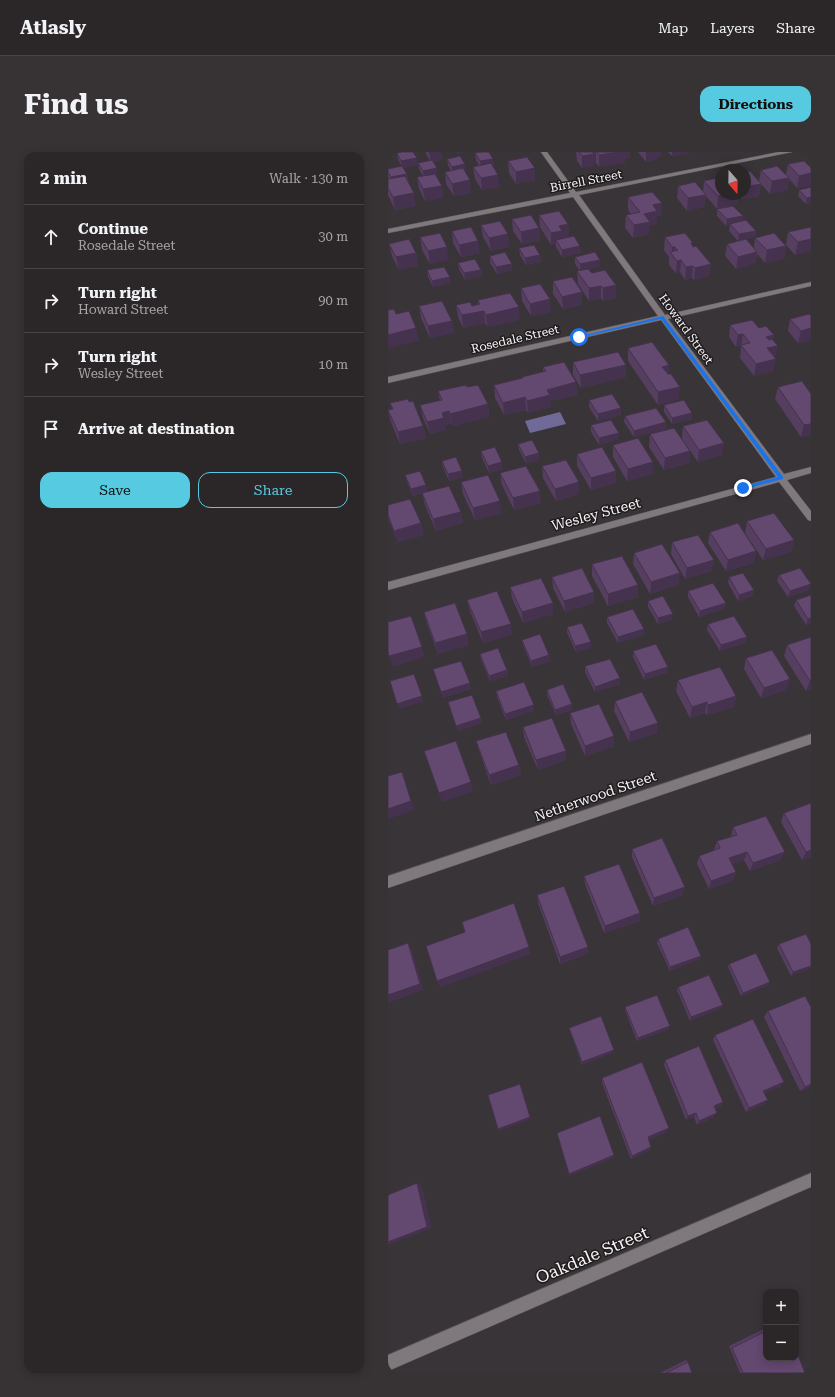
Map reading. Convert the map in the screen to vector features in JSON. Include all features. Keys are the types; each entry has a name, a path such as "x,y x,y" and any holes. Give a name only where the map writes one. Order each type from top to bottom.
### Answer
{"street":[{"name":"Howard Street","path":"544,152 663,318 811,518"},
{"name":"Birrell Street","path":"388,231 789,152"},
{"name":"Rosedale Street","path":"388,380 811,284"},
{"name":"Wesley Street","path":"388,586 811,470"},
{"name":"Netherwood Street","path":"388,882 811,739"},
{"name":"Oakdale Street","path":"388,1363 811,1180"}],"shaded area":[{"path":"560,412 566,424 530,433 525,421"}],"building":[{"path":"413,152 417,158 401,161 397,153"},
{"path":"489,152 493,159 480,161 475,153"},
{"path":"579,152 592,152 594,154 582,156"},
{"path":"597,152 620,152 599,155"},
{"path":"460,156 465,164 452,167 447,159"},
{"path":"527,157 535,168 516,172 508,161"},
{"path":"432,160 437,168 423,171 418,163"},
{"path":"804,161 811,168 811,173 799,176 788,164"},
{"path":"491,163 498,175 481,178 473,167"},
{"path":"402,166 407,174 391,177 388,169"},
{"path":"777,166 789,178 772,181 761,170"},
{"path":"463,168 470,180 452,184 445,172"},
{"path":"751,172 761,184 751,186"},
{"path":"435,174 442,186 423,189 417,177"},
{"path":"405,176 414,193 393,197 388,188 388,179"},
{"path":"715,178 715,193 704,181"},
{"path":"695,182 706,195 688,198 678,186"},
{"path":"811,187 811,197 807,198 799,190"},
{"path":"652,192 662,203 653,205 657,211 644,214 650,222 634,225 626,215 640,212 628,197"},
{"path":"733,206 743,216 727,219 717,209"},
{"path":"559,211 568,224 559,226 562,231 551,233 539,215"},
{"path":"531,215 539,228 521,232 512,219"},
{"path":"746,220 756,231 739,234 730,224"},
{"path":"500,221 508,234 489,238 481,225"},
{"path":"471,227 478,241 459,245 452,231"},
{"path":"811,227 811,239 798,242 788,232"},
{"path":"440,233 447,247 428,251 420,237"},
{"path":"685,233 693,243 691,243 693,247 696,246 711,264 695,268 693,266 686,267 681,260 677,261 670,252 678,250 675,247 672,247 665,237"},
{"path":"774,233 786,246 767,250 755,238"},
{"path":"574,236 580,246 562,250 556,240"},
{"path":"409,239 416,253 396,257 389,244"},
{"path":"746,239 757,252 738,257 727,244"},
{"path":"534,245 540,255 525,258 519,248"},
{"path":"505,252 512,264 496,267 490,256"},
{"path":"595,252 600,260 580,264 575,257"},
{"path":"475,259 481,270 464,273 458,263"},
{"path":"444,267 450,277 432,281 427,270"},
{"path":"588,269 592,273 605,270 616,285 603,288 601,286 589,288 577,271"},
{"path":"572,277 582,292 562,297 553,281"},
{"path":"540,284 550,299 530,304 521,288"},
{"path":"510,293 519,307 486,315 484,311 462,315 456,305 470,302 472,306 480,304 478,300"},
{"path":"442,301 452,321 428,326 419,306"},
{"path":"394,309 396,314 409,311 416,328 388,335 388,310"},
{"path":"809,314 811,316 811,328 801,331 790,319"},
{"path":"752,320 759,328 766,326 774,335 766,337 769,340 772,339 778,346 767,348 776,359 756,364 741,345 750,343 743,334 738,335 730,325"},
{"path":"652,342 669,365 662,367 668,374 671,374 680,387 658,392 628,348"},
{"path":"618,352 626,365 580,375 573,362"},
{"path":"564,362 576,382 547,390 550,395 527,401 525,397 503,403 494,385 546,371 543,367"},
{"path":"802,381 811,394 811,424 804,425 778,387"},
{"path":"466,385 467,387 478,385 488,404 450,414 449,411 442,413 444,418 427,422 420,405 442,400 438,391"},
{"path":"612,394 621,408 598,414 589,400"},
{"path":"408,399 409,402 413,401 423,426 398,432 388,410 393,409 390,403"},
{"path":"684,400 692,413 672,418 664,405"},
{"path":"656,408 666,422 634,431 625,416"},
{"path":"611,420 619,433 599,438 591,425"},
{"path":"707,420 724,443 699,450 683,426"},
{"path":"674,428 690,451 665,458 650,434"},
{"path":"638,438 653,462 628,469 613,445"},
{"path":"532,440 539,453 525,457 518,444"},
{"path":"495,447 502,462 488,466 481,451"},
{"path":"602,447 616,471 591,478 577,454"},
{"path":"456,457 462,471 448,474 442,461"},
{"path":"566,460 579,482 555,489 542,466"},
{"path":"526,466 540,491 513,498 500,473"},
{"path":"420,471 426,485 411,489 405,475"},
{"path":"488,475 500,501 473,508 461,482"},
{"path":"449,486 461,512 433,519 422,493"},
{"path":"410,499 421,523 394,531 388,515 388,505"},
{"path":"774,513 794,540 766,549 747,521"},
{"path":"738,523 756,551 728,560 710,532"},
{"path":"698,535 714,560 687,568 672,542"},
{"path":"662,544 680,573 651,582 634,553"},
{"path":"622,556 638,585 608,594 592,564"},
{"path":"582,568 594,592 564,601 552,577"},
{"path":"800,568 811,584 790,591 779,575"},
{"path":"743,573 754,590 739,595 729,577"},
{"path":"541,578 553,603 522,612 510,587"},
{"path":"713,583 726,603 700,611 688,591"},
{"path":"497,591 511,624 481,632 467,600"},
{"path":"811,595 811,618 808,619 796,600"},
{"path":"663,596 673,614 658,618 648,601"},
{"path":"455,603 467,634 435,643 424,612"},
{"path":"633,609 644,629 618,637 607,617"},
{"path":"411,616 422,647 389,656 388,622"},
{"path":"734,616 747,637 721,645 708,624"},
{"path":"582,623 591,642 575,646 567,627"},
{"path":"540,634 549,655 531,661 522,640"},
{"path":"811,637 811,680 810,681 787,645"},
{"path":"656,644 668,667 645,674 633,651"},
{"path":"498,648 507,670 489,676 480,654"},
{"path":"772,650 790,679 764,688 746,658"},
{"path":"610,659 620,678 595,687 585,666"},
{"path":"461,661 470,683 441,692 433,669"},
{"path":"720,667 736,696 708,705 707,702 692,707 678,680"},
{"path":"414,674 422,696 397,704 390,681"},
{"path":"524,682 534,705 505,714 496,691"},
{"path":"563,684 572,704 555,710 547,690"},
{"path":"642,692 658,723 630,732 615,701"},
{"path":"472,695 481,718 456,726 448,702"},
{"path":"599,704 614,736 585,746 570,713"},
{"path":"552,718 566,751 536,760 523,727"},
{"path":"506,732 519,765 489,775 476,741"},
{"path":"456,741 471,782 439,793 424,751"},
{"path":"402,772 411,801 388,809 388,776"},
{"path":"811,803 811,850 806,852 784,813"},
{"path":"766,816 785,852 753,863 747,852 729,858 736,872 711,881 699,856 720,848 717,841 737,835 733,827"},
{"path":"662,838 685,887 654,898 632,849"},
{"path":"619,864 640,913 605,926 584,876"},
{"path":"564,886 588,947 560,957 537,895"},
{"path":"514,903 529,947 437,981 426,946 465,932 462,922"},
{"path":"688,927 701,956 670,967 658,939"},
{"path":"806,934 811,944 811,966 793,972 779,944"},
{"path":"408,943 420,984 388,995 388,950"},
{"path":"756,953 770,982 743,993 729,964"},
{"path":"709,975 723,1005 691,1017 678,987"},
{"path":"657,995 670,1026 638,1038 625,1007"},
{"path":"805,996 811,1007 811,1084 805,1087 768,1011"},
{"path":"601,1016 614,1050 582,1062 569,1028"},
{"path":"753,1019 784,1082 763,1091 768,1100 749,1108 715,1035"},
{"path":"699,1046 723,1102 714,1106 717,1113 699,1121 696,1113 688,1116 665,1060"},
{"path":"642,1062 669,1128 648,1137 651,1147 632,1156 602,1078"},
{"path":"520,1084 530,1117 498,1129 488,1095"},
{"path":"600,1116 614,1155 569,1174 557,1133"},
{"path":"417,1183 427,1227 388,1242 388,1195"},
{"path":"763,1332 763,1361 799,1361 799,1358 805,1373 743,1373 732,1348"},
{"path":"688,1362 692,1373 666,1373"}],"route":[{"path":"579,337 663,318 782,478 743,488"}]}
